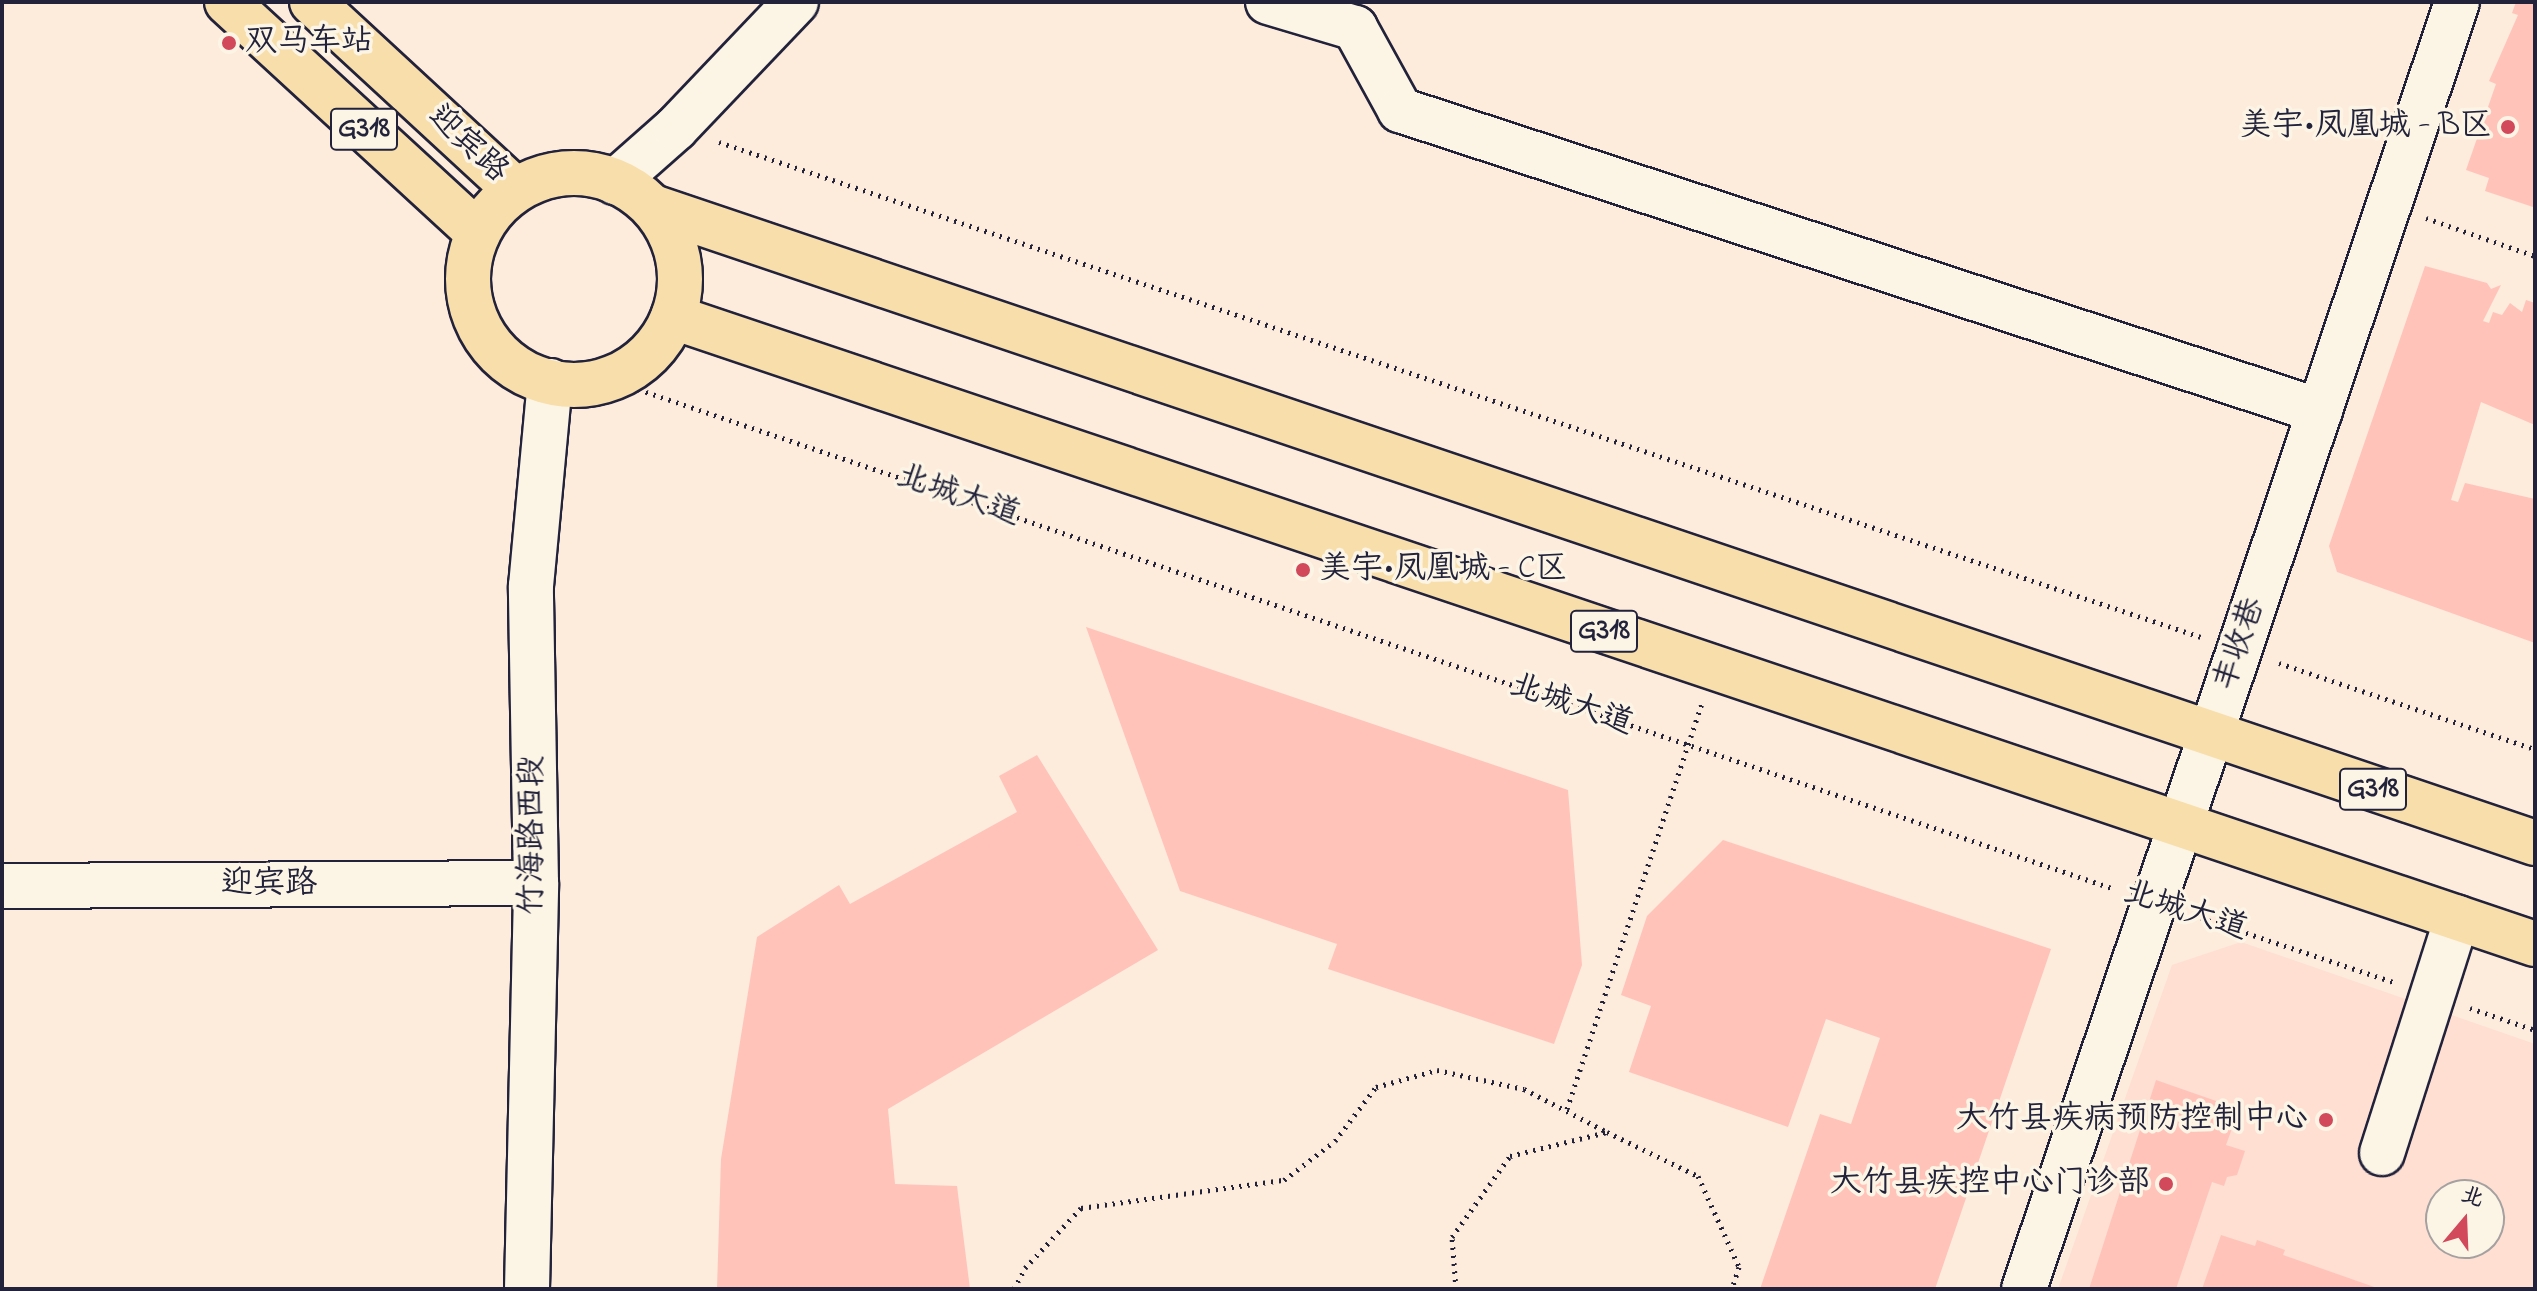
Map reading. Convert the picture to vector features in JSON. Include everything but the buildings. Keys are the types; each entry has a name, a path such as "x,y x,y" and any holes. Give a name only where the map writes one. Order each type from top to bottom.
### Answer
{"highway":[{"name":"迎宾路","path":"227,2 478,233"},
{"name":"迎宾路","path":"312,2 516,190"},
{"path":"574,173 615,182 653,207 676,251 680,284 673,317 641,361 608,379 589,384 550,381 515,367 479,325 468,269 478,233 516,190 554,175 574,173"},
{"name":"G318","path":"653,207 2535,843"},
{"name":"G318","path":"673,317 2535,944"}],"street":[{"path":"615,182 676,128 796,2"},
{"path":"1268,2 1355,28 1400,110 2320,411"},
{"name":"丰收巷","path":"2024,1289 2457,2"},
{"name":"竹海路西段","path":"527,1289 536,883 531,586 550,381"},
{"name":"迎宾路","path":"2,886 536,883"},
{"path":"2382,1153 2457,918"}],"path":[{"path":"676,128 2535,749"},
{"path":"2389,205 2535,256"},
{"name":"北城大道","path":"608,379 2535,1030"},
{"path":"1567,1109 1714,668"},
{"path":"1014,1289 1025,1268 1081,1208 1284,1180 1335,1141 1376,1087 1437,1070 1524,1089 1698,1176 1739,1267 1732,1289"},
{"path":"1456,1289 1452,1237 1510,1156 1607,1132"}],"shaded area":[{"name":"大竹县疾病预防控制中心","path":"2241,942 2535,1044 2535,1289 2058,1289 2172,965"}],"place":[{"name":"双马车站","path":"229,43"},
{"name":"美宇•凤凰城 - B区","path":"2508,127"},
{"name":"美宇•凤凰城 - C区","path":"1303,570"},
{"name":"大竹县疾病预防控制中心","path":"2326,1120"},
{"name":"大竹县疾控中心门诊部","path":"2166,1184"}]}
